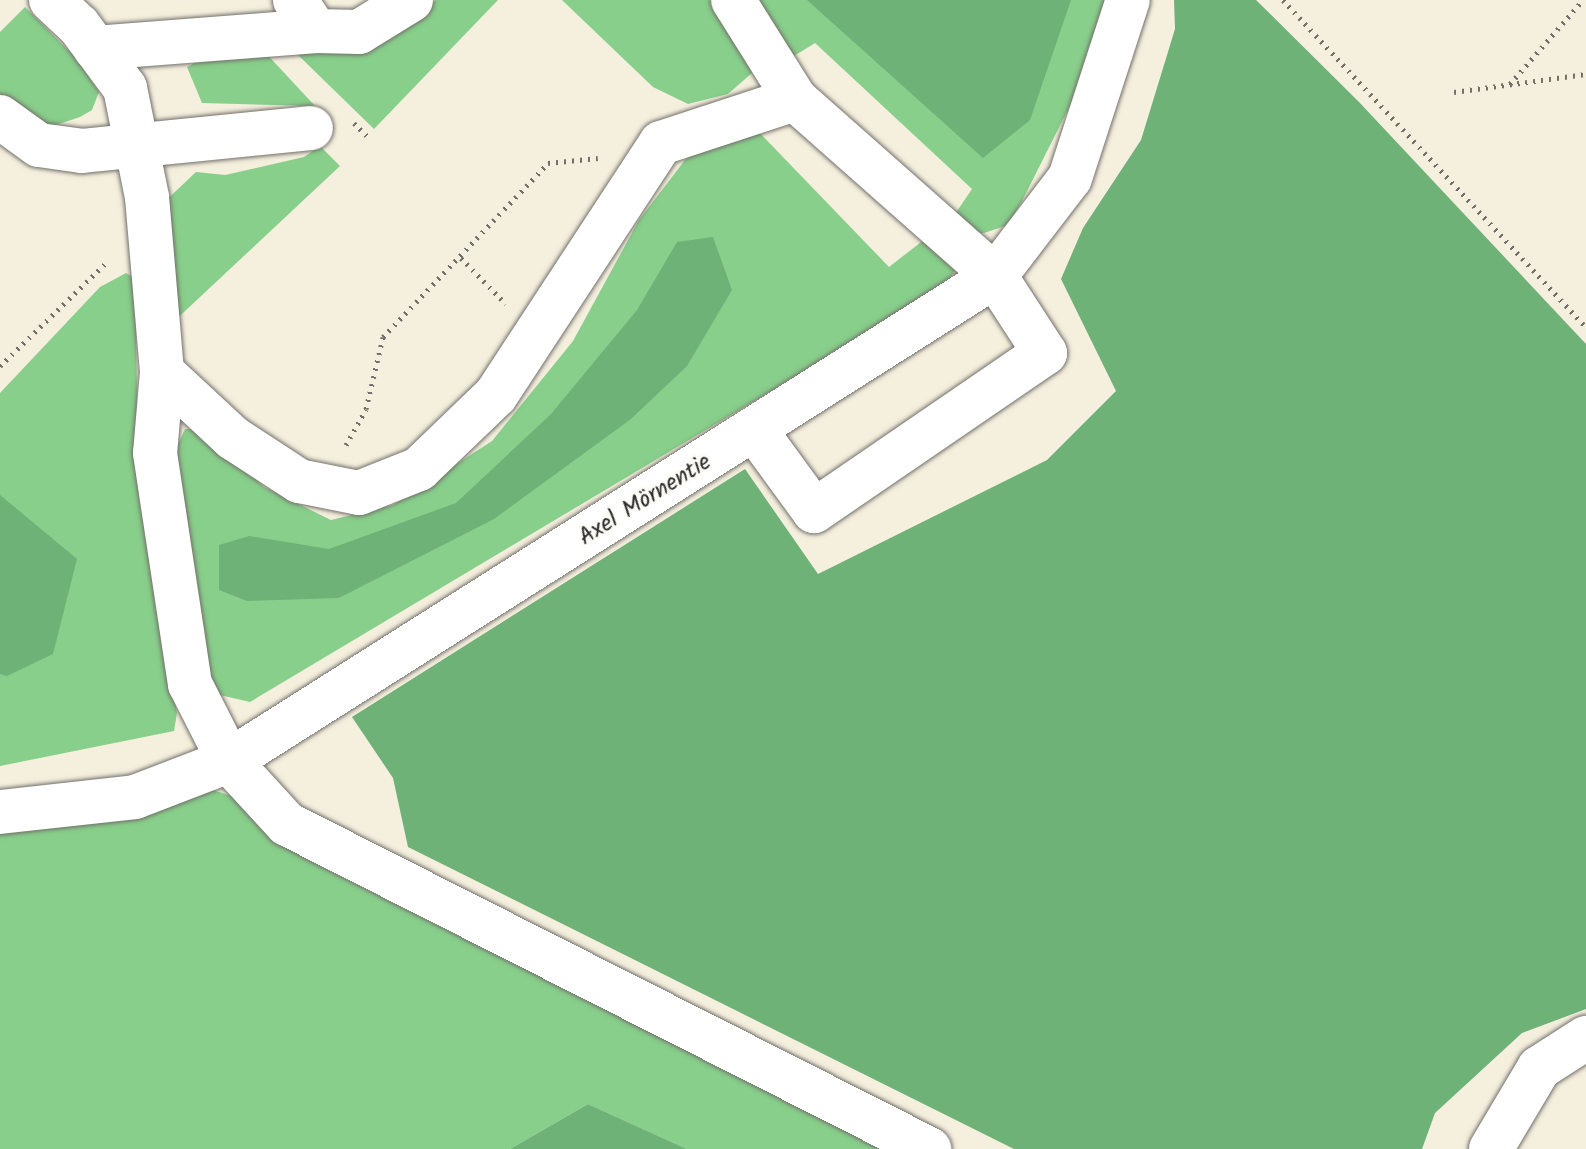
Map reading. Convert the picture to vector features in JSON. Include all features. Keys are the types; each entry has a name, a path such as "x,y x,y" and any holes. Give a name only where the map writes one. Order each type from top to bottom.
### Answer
{"street":[{"path":"51,0 95,48 125,88 149,222 162,372 155,453 190,684 229,761 287,824 929,1149"},
{"path":"95,48 306,15 359,32 411,0"},
{"path":"733,0 795,99 995,276 1045,353 814,511 755,430"},
{"name":"Axel Mörnentie","path":"0,812 135,797 229,761 995,276 1070,178 1128,0"},
{"path":"162,372 233,438 299,481 359,493 419,469 496,395 661,143 795,99"},
{"path":"0,117 39,145 137,149 311,128"},
{"path":"1491,1149 1539,1068 1586,1038"}],"path":[{"path":"1283,0 1586,327"},
{"path":"1509,84 1583,0"},
{"path":"1454,92 1586,74"},
{"path":"323,486 366,409 383,337 548,163 618,156 661,143"},
{"path":"0,366 149,222"},
{"path":"461,258 535,334"}],"green space":[{"path":"436,0 498,0 374,129 298,55 324,44 408,26"},
{"path":"562,0 710,0 747,44 752,73 728,94 688,104 653,87"},
{"path":"748,0 1106,0 1093,60 1021,203 1008,225 984,233 969,233 955,214 972,189 815,43 794,56"},
{"path":"807,0 1071,0 1030,120 983,158"},
{"path":"1174,0 1256,0 1359,102 1586,344 1586,1009 1522,1033 1435,1113 1422,1149 1014,1149 408,847 393,778 352,717 745,469 818,574 1047,460 1116,391 1061,279 1083,228 1141,140 1175,29"},
{"path":"25,7 75,57 99,92 92,110 80,117 53,126 14,112 0,98 0,32"},
{"path":"263,50 315,106 202,103 187,67 211,54"},
{"path":"758,131 889,267 925,239 957,268 942,289 250,702 220,695 199,663 175,451 185,429 205,429 264,487 331,520 393,505 492,441 573,341 639,220 685,160 721,134"},
{"path":"320,146 340,166 168,327 159,207 196,172 225,175 304,157"},
{"path":"713,237 732,290 687,366 631,419 494,519 339,598 247,601 219,590 219,545 249,536 329,549 456,503 551,414 637,310 677,242"},
{"path":"126,273 135,278 139,499 177,713 174,731 0,766 0,393 100,287"},
{"path":"0,495 77,559 53,654 7,676 0,674"},
{"path":"200,786 235,797 318,865 883,1149 687,1149 588,1104 510,1149 0,1149 0,828"},
{"path":"588,1104 687,1149 510,1149"}]}
